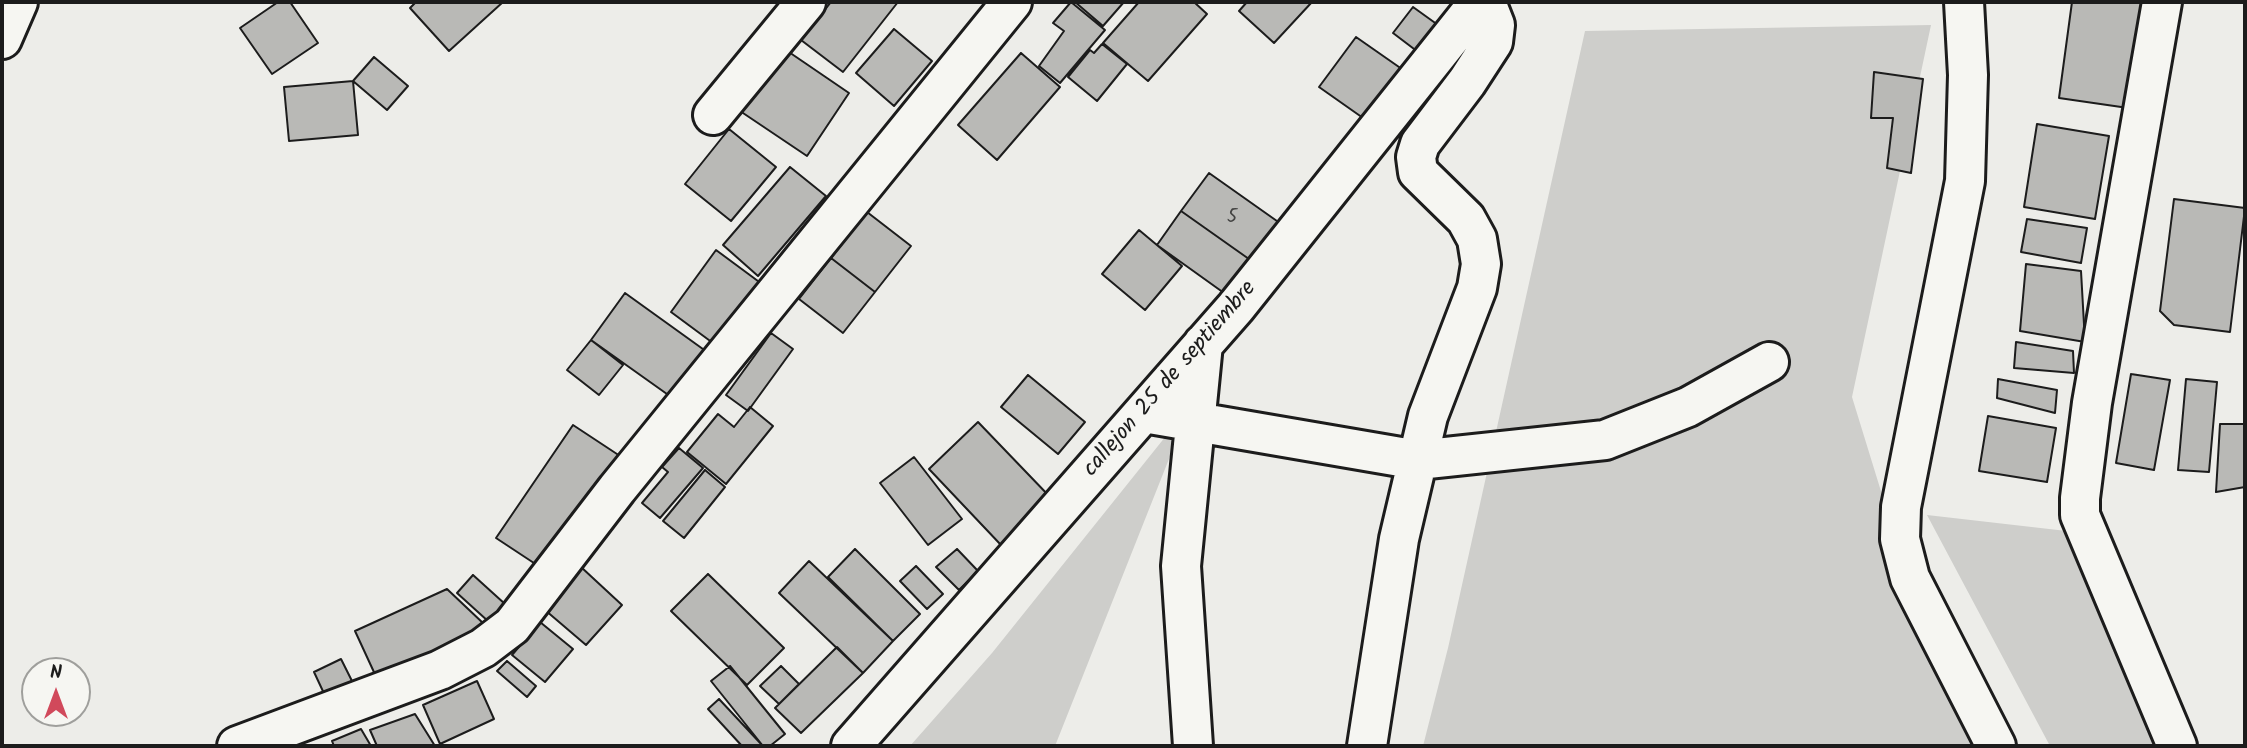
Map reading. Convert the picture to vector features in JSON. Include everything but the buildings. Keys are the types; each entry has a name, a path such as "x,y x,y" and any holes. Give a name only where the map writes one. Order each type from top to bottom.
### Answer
{"street":[{"path":"2,39 18,2"},
{"path":"713,115 806,2"},
{"path":"237,746 440,670 483,648 512,626 617,489 1012,2"},
{"name":"callejon 25 de septiembre","path":"850,746 1203,344 1479,2"},
{"path":"1367,746 1399,539 1428,416 1477,288 1481,264 1477,239 1466,219 1418,172 1416,157 1420,144 1467,82 1493,41 1495,25 1486,2"},
{"path":"1964,2 1968,75 1965,181 1901,507 1900,539 1910,578 1996,746"},
{"path":"2162,2 2092,403 2080,516 2177,746"},
{"path":"1193,746 1181,566 1203,344"},
{"path":"1144,413 1418,460 1605,440 1688,407 1769,362"}],"shaded area":[{"path":"1931,25 1852,397 1916,605 1994,746 1423,746 1448,648 1585,31"},
{"path":"1190,406 1055,746 910,746 992,653"},
{"path":"1927,515 2084,533 2194,746 2050,746"}]}
